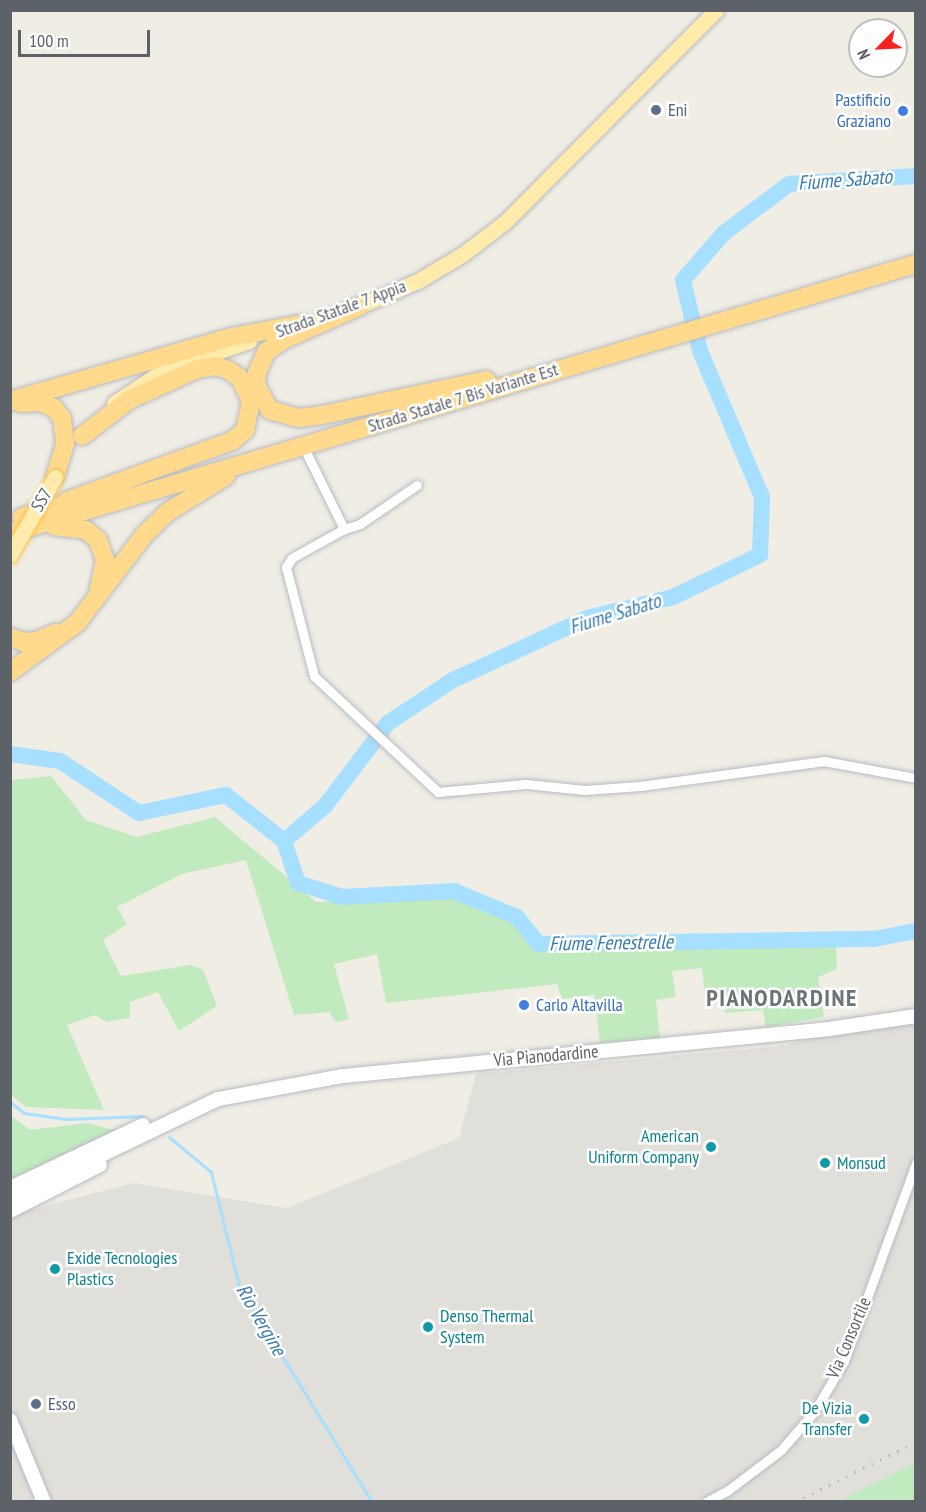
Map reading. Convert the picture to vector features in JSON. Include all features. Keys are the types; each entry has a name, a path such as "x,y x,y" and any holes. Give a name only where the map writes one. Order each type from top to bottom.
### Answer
{"highway":[{"name":"Strada Statale 7 Bis Variante Est","path":"10,534 303,446 915,255"},
{"name":"Strada Statale 7 Bis Variante Est","path":"719,315 915,264"},
{"path":"360,306 285,339 267,352 259,366 256,385 270,410 298,418 322,415 486,380"},
{"name":"SS7","path":"10,400 232,337 309,323"},
{"name":"Strada Statale 7 Bis Variante Est","path":"10,521 486,380 652,336"},
{"path":"31,514 232,441 245,430 251,400 240,378 228,370 216,366 196,369 129,399 82,436"},
{"path":"10,405 41,402 54,408 62,417 65,444 55,477"},
{"path":"10,672 77,623 144,535 168,512 231,474 272,455"},
{"name":"SS7","path":"10,534 72,525 86,530 98,540 105,560 101,585 94,597 61,629 37,641 23,642 10,637"}],"main road":[{"name":"Strada Statale 7 Appia","path":"55,477 82,436 127,392 164,370 360,306 428,275 464,254 505,222 716,10"},
{"name":"SS7","path":"10,555 55,477"}],"street":[{"path":"303,446 344,529"},
{"path":"417,485 360,524 344,529 292,558 286,567 314,676 430,786 445,792 526,784 585,790 640,786 824,761 915,778"},
{"name":"Via Pianodardine","path":"180,1115 218,1100 342,1076 829,1029 915,1016"},
{"path":"10,1199 180,1115"},
{"path":"10,1188 126,1131 180,1115"},
{"path":"10,1211 146,1142 180,1115"},
{"name":"Via Consortile","path":"706,1502 727,1491 781,1450 814,1412 844,1361 915,1163"},
{"path":"10,1420 44,1502"}],"shaded area":[{"path":"915,1015 915,1463 845,1501 47,1502 44,1495 26,1501 11,1502 11,1215 133,1183 287,1208 459,1138 476,1074 781,1046"}],"green space":[{"path":"51,776 86,820 137,837 215,817 316,902 453,896 508,918 537,947 836,945 837,969 818,977 824,1017 766,1027 763,1010 725,1013 722,993 705,995 702,968 672,971 676,997 656,1000 660,1038 600,1043 594,995 562,999 557,984 386,1003 377,954 334,964 349,1019 336,1022 329,1012 294,1015 246,860 182,874 117,907 127,924 103,940 121,976 191,965 203,970 217,1006 179,1031 158,992 130,1002 130,1018 106,1022 95,1015 67,1025 104,1110 26,1107 10,1094 11,780"},
{"path":"10,1115 30,1130 87,1123 115,1130 11,1181"},
{"path":"915,1463 915,1501 845,1501 844,1499"}],"waterway":[{"name":"Fiume Sabato","path":"10,754 60,761 139,813 226,795 284,841 325,806 388,723 453,680 587,618 673,597 760,555 762,497 700,351 683,280 724,233 789,184 916,176"},
{"name":"Fiume Fenestrelle","path":"284,841 298,883 342,897 454,891 517,917 539,944 874,939 916,931"},
{"name":"Rio Vergine","path":"10,1102 24,1113 66,1119 143,1116"},
{"name":"Rio Vergine","path":"169,1137 211,1172 239,1286 372,1502"}],"railway":[{"path":"795,1502 916,1442"}],"place":[{"name":"Eni","path":"656,110"},
{"name":"Pastificio Graziano","path":"903,111"},
{"name":"Carlo Altavilla","path":"524,1005"},
{"name":"American Uniform Company","path":"711,1147"},
{"name":"Monsud","path":"825,1163"},
{"name":"Exide Tecnologies Plastics","path":"55,1269"},
{"name":"Denso Thermal System","path":"428,1327"},
{"name":"Esso","path":"36,1404"},
{"name":"De Vizia Transfer","path":"864,1419"}],"district":[{"name":"PIANODARDINE","path":"782,998"}]}
